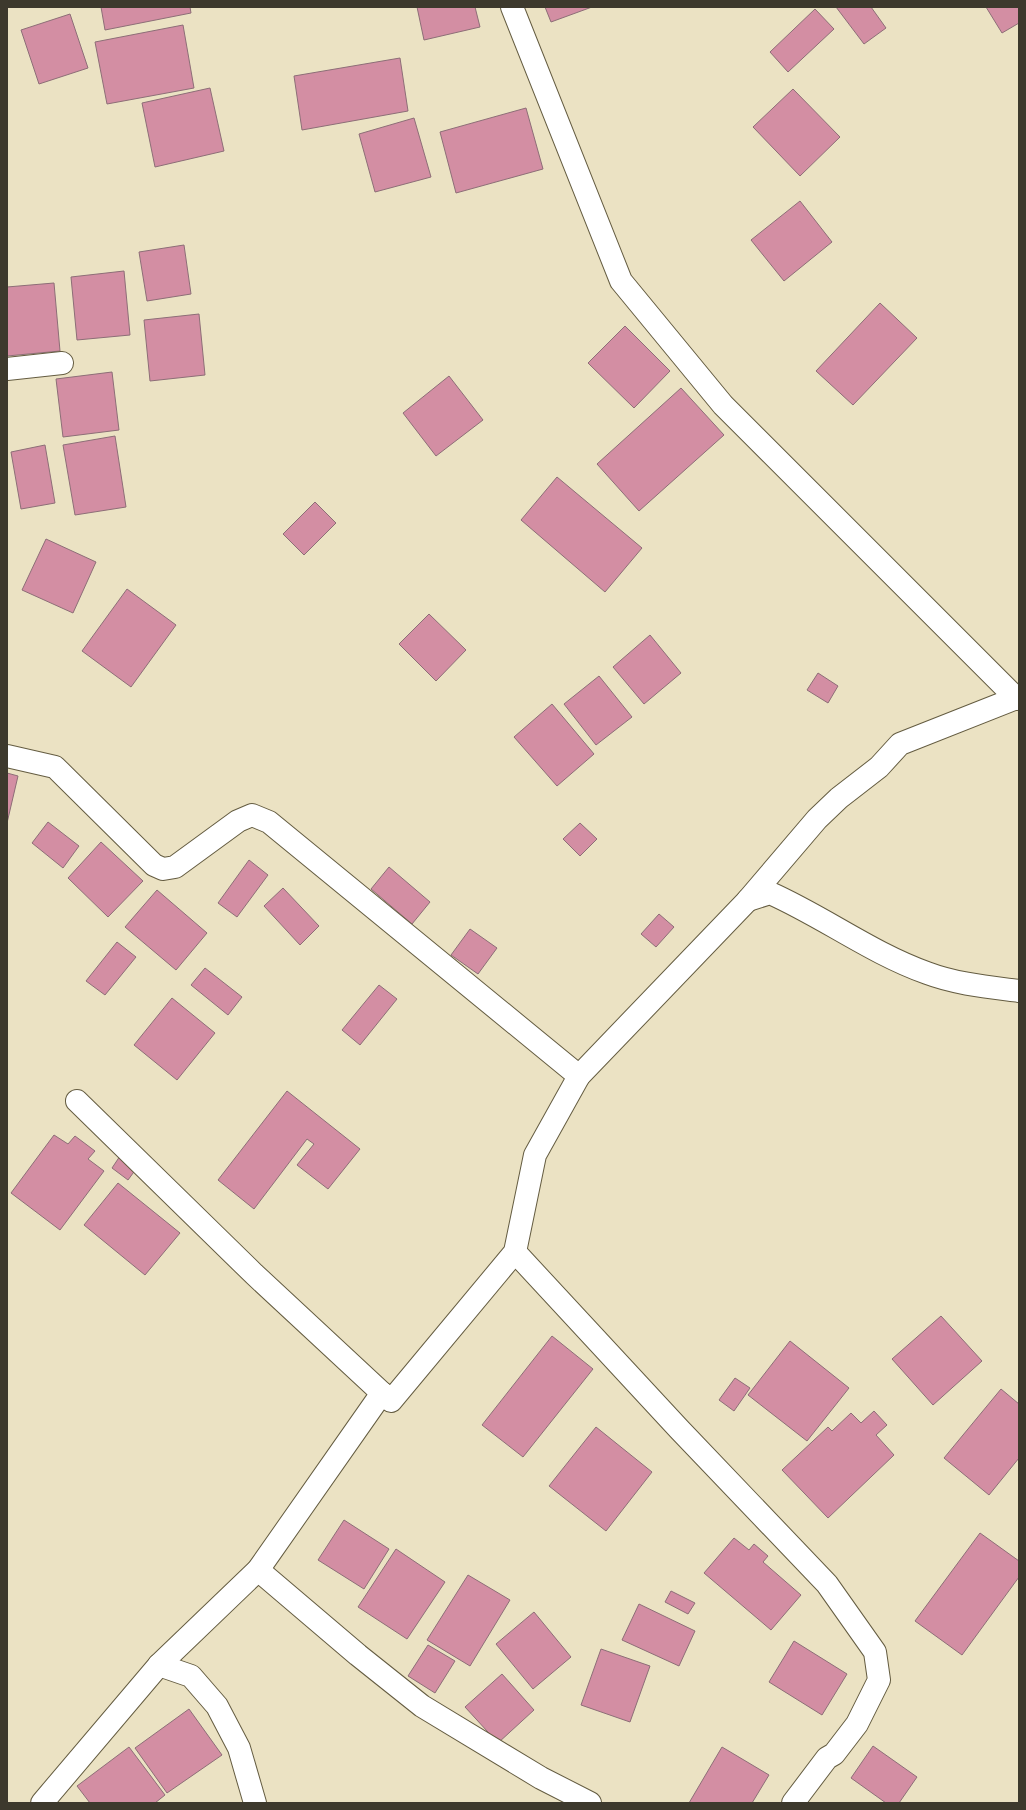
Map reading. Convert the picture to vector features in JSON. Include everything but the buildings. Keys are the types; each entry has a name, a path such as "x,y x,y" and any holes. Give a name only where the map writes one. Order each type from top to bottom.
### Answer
{"street":[{"path":"77,1101 249,1269 391,1400 515,1252 535,1155 579,1076 748,900 817,819 840,798 879,767 900,744 1018,698 723,405 621,281 512,7"},
{"path":"7,370 62,363"},
{"path":"7,756 55,767 154,865 163,869 175,867 238,821 252,815 269,822 579,1076"},
{"path":"748,900 770,893 795,904 883,955 927,974 967,984 1019,991"},
{"path":"515,1252 679,1429 827,1584 875,1652 879,1680 856,1724 834,1754 827,1758 793,1803"},
{"path":"42,1803 159,1665 258,1570 382,1393"},
{"path":"258,1570 358,1655 422,1706 541,1778 590,1803"},
{"path":"159,1665 191,1676 218,1706 239,1748 255,1803"}]}
